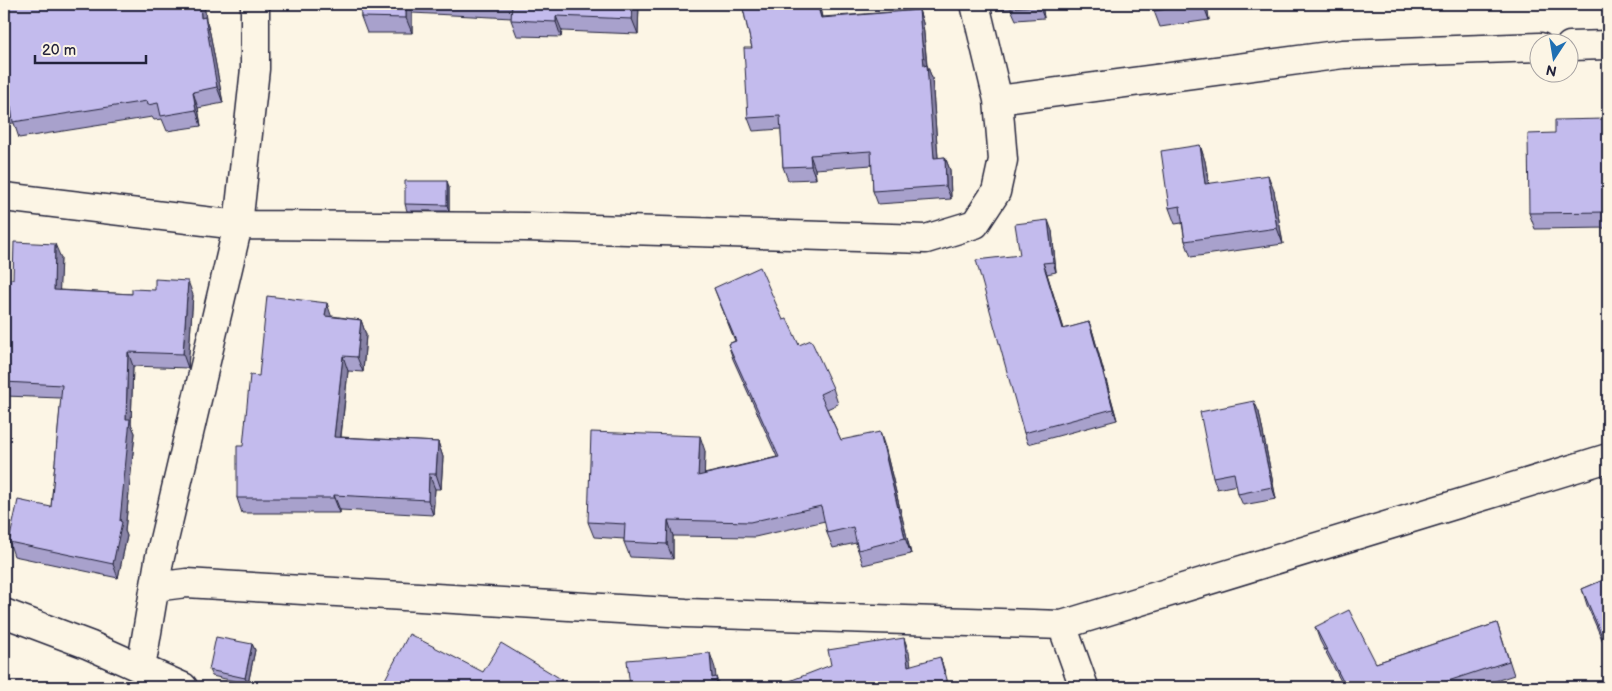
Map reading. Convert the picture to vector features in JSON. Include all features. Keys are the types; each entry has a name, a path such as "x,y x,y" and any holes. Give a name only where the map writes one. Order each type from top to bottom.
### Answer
{"street":[{"path":"141,668 155,587 238,226 255,69 255,4"},
{"path":"4,196 238,226 526,226 926,239 974,224 996,192 1003,160 998,100 975,4"},
{"path":"1580,46 1608,45"},
{"path":"998,100 1344,54 1530,48"},
{"path":"155,587 186,583 686,613 1062,625 1608,458"},
{"path":"4,613 89,645 183,687"},
{"path":"1062,625 1084,687"}],"building":[{"path":"4,4 200,4 201,18 205,17 217,87 193,92 196,110 161,116 158,103 148,105 147,101 13,122 11,106 4,107"},
{"path":"361,4 406,4 406,18 361,17"},
{"path":"512,4 633,4 632,19 556,16 556,22 511,20"},
{"path":"742,4 817,4 821,18 919,10 924,66 927,65 934,158 945,157 946,186 873,191 871,151 810,155 811,166 783,167 780,116 748,118 744,48 752,48"},
{"path":"1011,4 1039,4 1039,6 1011,8"},
{"path":"1153,4 1203,4 1154,11"},
{"path":"1606,119 1606,137 1608,137 1608,212 1529,213 1528,134 1555,133 1555,120"},
{"path":"1200,145 1205,184 1268,175 1277,228 1185,241 1180,206 1169,208 1161,151"},
{"path":"405,181 447,181 447,205 405,204"},
{"path":"1048,220 1053,262 1043,263 1063,329 1089,322 1113,409 1024,433 976,260 1020,255 1015,224"},
{"path":"14,242 55,244 54,290 132,294 132,289 155,290 155,279 188,281 183,354 128,352 126,419 130,419 120,521 122,522 113,564 9,542 18,500 51,507 62,385 4,382 4,280 13,279"},
{"path":"760,267 783,320 787,319 799,345 811,340 833,388 820,394 841,440 880,432 905,538 858,550 853,527 827,533 821,506 750,522 668,520 667,544 624,542 625,524 588,522 591,432 700,436 698,476 779,457 728,344 736,341 714,288"},
{"path":"267,296 327,303 325,316 361,320 357,357 343,356 334,437 438,442 436,474 429,474 428,500 334,495 334,498 237,498 237,446 243,446 250,375 259,376"},
{"path":"1254,401 1272,487 1238,494 1234,473 1213,477 1200,412"},
{"path":"1608,578 1608,650 1582,589"},
{"path":"1349,610 1376,663 1497,623 1509,661 1430,687 1346,687 1315,627"},
{"path":"409,634 483,672 501,643 561,679 556,687 381,687"},
{"path":"216,637 252,644 245,678 209,670"},
{"path":"904,638 908,666 940,657 948,687 774,687 831,665 828,650"},
{"path":"710,653 712,678 716,677 717,687 630,687 627,660"}]}
